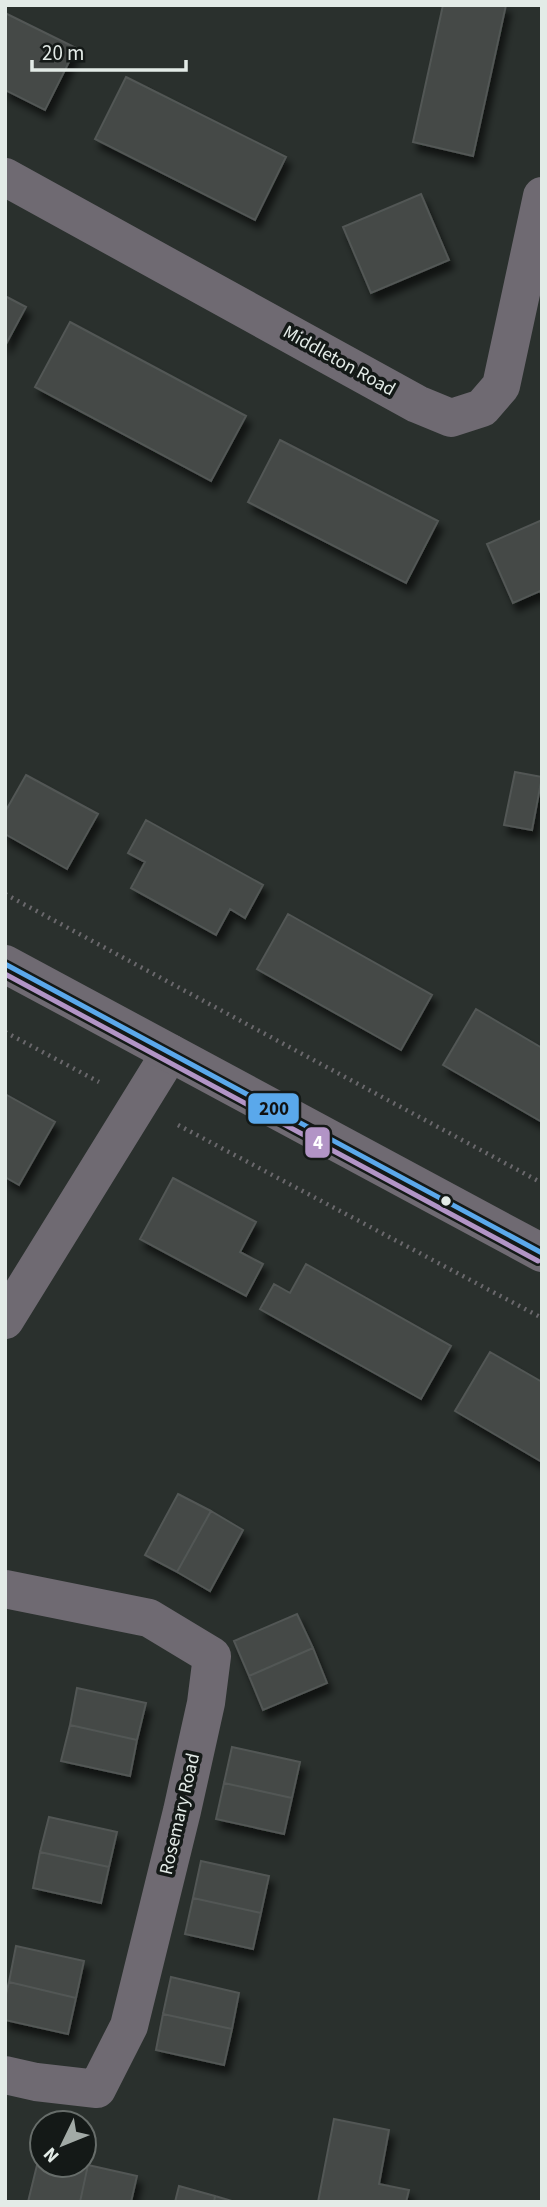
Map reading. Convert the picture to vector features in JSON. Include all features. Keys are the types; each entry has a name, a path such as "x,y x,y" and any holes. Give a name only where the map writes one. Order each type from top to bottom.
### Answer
{"street":[{"name":"Middleton Road","path":"5,177 417,404 451,418 482,408 501,386 542,196"},
{"path":"5,964 542,1253"},
{"path":"5,1320 170,1053"},
{"name":"Rosemary Road","path":"5,1589 149,1618 212,1656 206,1703 182,1811 129,2025 97,2089 36,2082 5,2075"}],"path":[{"path":"5,894 542,1183"},
{"path":"5,1032 542,1318"}],"building":[{"path":"443,5 506,5 473,156 413,142"},
{"path":"5,13 76,48 45,110 5,90"},
{"path":"126,77 286,157 255,220 95,139"},
{"path":"421,194 449,260 371,293 343,227"},
{"path":"5,296 26,307 5,346"},
{"path":"70,322 246,416 211,481 35,387"},
{"path":"280,440 438,521 406,583 248,502"},
{"path":"542,520 542,596 540,591 513,603 487,544"},
{"path":"515,772 542,777 532,830 504,825"},
{"path":"26,775 98,814 67,869 5,834 5,812"},
{"path":"146,820 263,885 245,918 230,909 216,935 131,888 145,862 128,853"},
{"path":"288,914 432,995 401,1050 257,969"},
{"path":"476,1009 542,1048 542,1122 443,1065"},
{"path":"5,1094 55,1122 19,1185 5,1177"},
{"path":"173,1178 256,1222 240,1252 263,1264 246,1296 140,1239"},
{"path":"306,1264 451,1346 421,1399 260,1309 274,1284 290,1293"},
{"path":"490,1352 542,1382 542,1462 455,1411"},
{"path":"178,1494 211,1511 177,1572 145,1555"},
{"path":"211,1511 243,1530 210,1591 177,1572"},
{"path":"297,1614 313,1648 249,1676 234,1641"},
{"path":"313,1648 327,1683 263,1710 249,1676"},
{"path":"77,1688 146,1703 137,1740 70,1725"},
{"path":"70,1725 137,1740 130,1776 61,1761"},
{"path":"232,1747 300,1762 292,1798 224,1783"},
{"path":"224,1783 292,1798 284,1834 216,1819"},
{"path":"49,1817 117,1832 109,1867 40,1852"},
{"path":"40,1852 109,1867 101,1903 33,1888"},
{"path":"201,1861 269,1876 261,1913 193,1898"},
{"path":"193,1898 261,1913 253,1949 185,1934"},
{"path":"16,1946 84,1961 76,1998 9,1982"},
{"path":"171,1977 239,1993 232,2029 163,2014"},
{"path":"9,1982 76,1998 68,2034 5,2020 5,1998"},
{"path":"163,2014 232,2029 224,2065 156,2050"},
{"path":"334,2119 389,2130 379,2184 409,2190 406,2202 318,2202"},
{"path":"98,2167 137,2176 131,2202 80,2202 85,2179 98,2179"},
{"path":"34,2179 85,2179 80,2202 28,2202"},
{"path":"179,2186 215,2196 214,2202 175,2202"},
{"path":"215,2196 235,2202 214,2202"}],"transit line":[{"name":"200","path":"5,964 542,1253"},
{"name":"4","path":"5,974 538,1261"}]}
